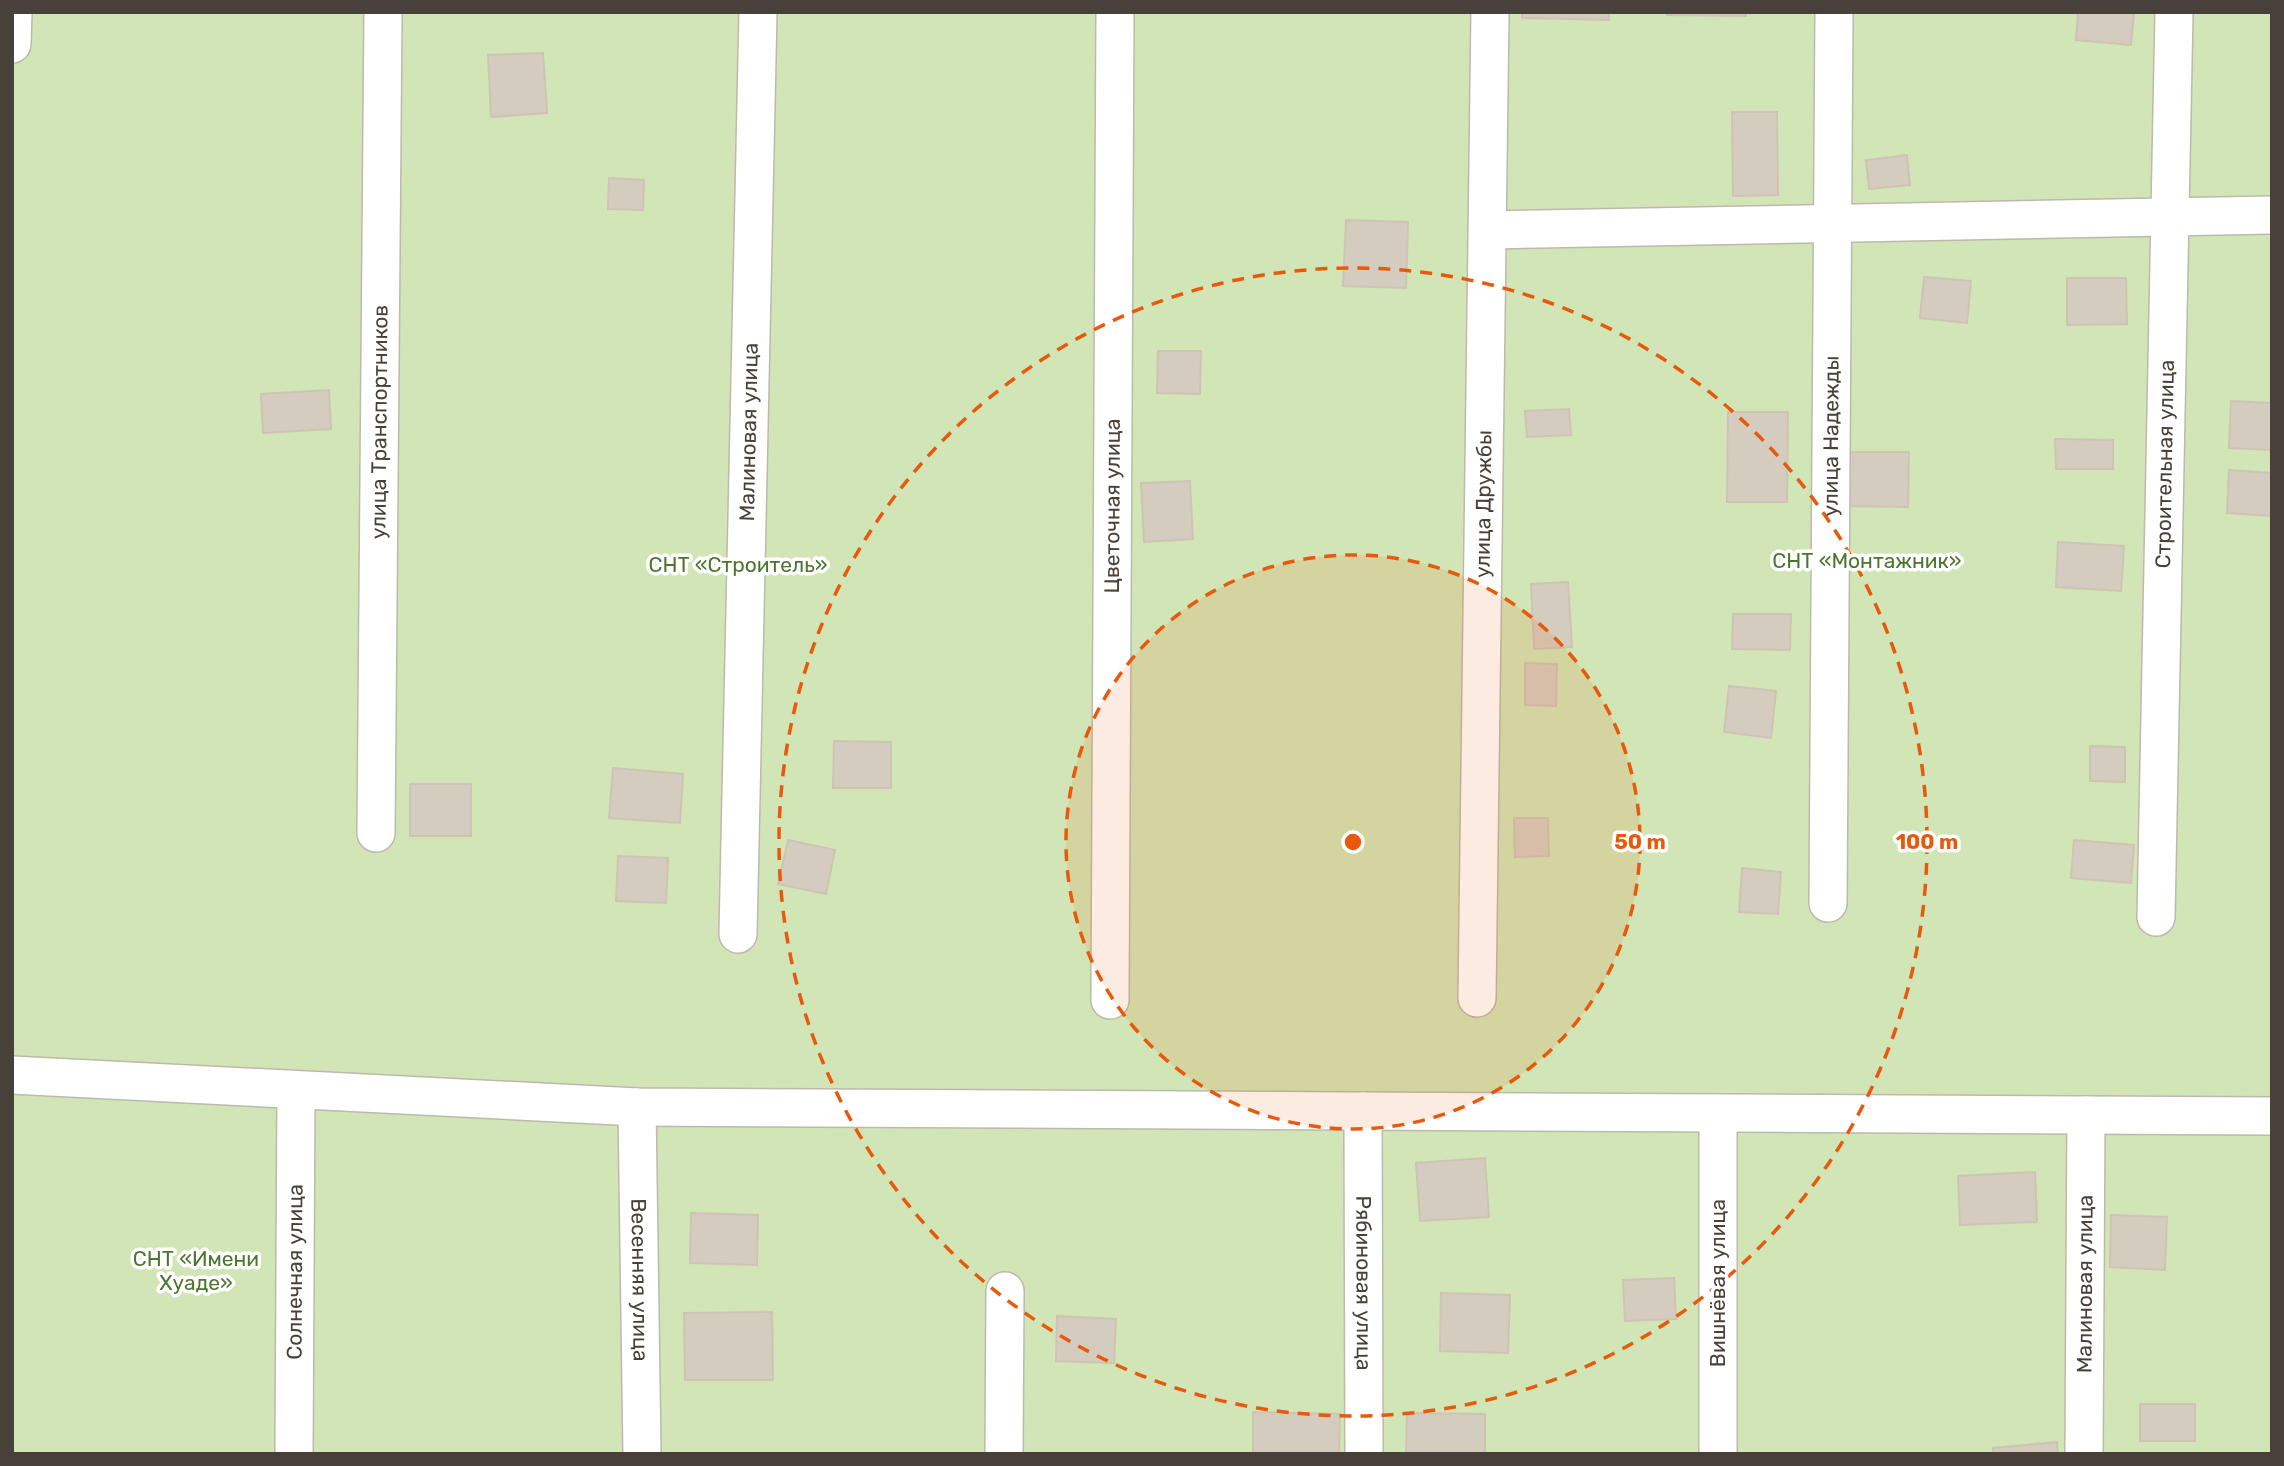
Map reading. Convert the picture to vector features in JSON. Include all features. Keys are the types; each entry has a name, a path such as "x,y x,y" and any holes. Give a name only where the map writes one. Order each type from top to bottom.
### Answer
{"street":[{"path":"12,44 13,12"},
{"name":"улица Транспортников","path":"376,833 383,12"},
{"name":"Малиновая улица","path":"738,934 758,12"},
{"name":"Цветочная улица","path":"1110,1000 1115,12"},
{"name":"улица Дружбы","path":"1477,998 1490,12"},
{"name":"улица Надежды","path":"1828,903 1835,12"},
{"name":"Строительная улица","path":"2156,917 2174,12"},
{"path":"1489,230 2272,215"},
{"path":"12,1076 637,1107 2272,1116"},
{"name":"Солнечная улица","path":"294,1454 296,1091"},
{"name":"Весенняя улица","path":"637,1107 642,1454"},
{"name":"Рябиновая улица","path":"1363,1111 1364,1454"},
{"name":"Вишнёвая улица","path":"1718,1113 1718,1454"},
{"name":"Малиновая улица","path":"2084,1454 2086,1115"},
{"path":"1004,1291 1004,1454"}],"green space":[{"path":"12,12 2272,12 2272,1454 12,1454"}],"building":[{"path":"1522,12 1609,12 1609,20 1522,18"},
{"path":"1667,12 1746,12 1746,16 1667,15"},
{"path":"2078,12 2134,12 2131,45 2076,40"},
{"path":"543,53 547,113 491,117 488,55"},
{"path":"1732,112 1777,112 1778,195 1733,196"},
{"path":"1907,155 1910,185 1869,189 1866,160"},
{"path":"609,178 644,180 643,210 608,209"},
{"path":"1346,220 1408,222 1406,288 1343,286"},
{"path":"1924,277 1971,281 1967,323 1920,318"},
{"path":"2067,278 2126,278 2127,324 2067,325"},
{"path":"1158,351 1201,351 1200,394 1157,393"},
{"path":"329,390 331,429 263,433 261,394"},
{"path":"2231,401 2272,403 2272,450 2229,448"},
{"path":"1569,409 1571,435 1527,437 1525,411"},
{"path":"1728,412 1788,412 1787,502 1727,502"},
{"path":"2055,439 2113,440 2113,469 2056,469"},
{"path":"1844,452 1909,452 1908,507 1843,506"},
{"path":"2229,470 2272,473 2272,516 2227,513"},
{"path":"1190,481 1193,539 1144,542 1141,483"},
{"path":"2058,542 2124,546 2121,591 2056,587"},
{"path":"1568,582 1572,647 1534,649 1531,584"},
{"path":"1733,614 1791,614 1790,650 1732,649"},
{"path":"1525,663 1557,664 1556,706 1525,705"},
{"path":"1729,686 1776,691 1771,738 1724,732"},
{"path":"834,741 891,742 891,788 833,788"},
{"path":"2090,746 2125,747 2125,782 2090,781"},
{"path":"613,768 683,774 680,823 609,818"},
{"path":"410,784 471,784 471,836 410,836"},
{"path":"1514,818 1548,818 1549,856 1515,857"},
{"path":"788,840 835,850 826,894 778,884"},
{"path":"2074,840 2134,845 2131,883 2071,878"},
{"path":"618,856 668,858 666,903 616,901"},
{"path":"1742,868 1781,872 1778,914 1739,912"},
{"path":"1485,1158 1489,1217 1420,1221 1416,1163"},
{"path":"2035,1172 2037,1222 1960,1225 1958,1176"},
{"path":"691,1213 758,1215 757,1265 690,1263"},
{"path":"2111,1215 2167,1217 2165,1270 2110,1267"},
{"path":"1674,1278 1676,1319 1625,1321 1623,1280"},
{"path":"1441,1293 1510,1295 1508,1353 1440,1351"},
{"path":"772,1312 773,1380 685,1380 684,1313"},
{"path":"1057,1316 1116,1319 1114,1363 1056,1361"},
{"path":"2140,1404 2195,1404 2195,1441 2140,1441"},
{"path":"1253,1412 1340,1414 1339,1454 1253,1454"},
{"path":"1407,1413 1485,1414 1485,1454 1406,1454"},
{"path":"2057,1442 2058,1454 1993,1454 1993,1448"}],"park label":[{"name":"СНТ «Монтажник»","path":"1867,561"},
{"name":"СНТ «Строитель»","path":"738,565"},
{"name":"СНТ «Имени Хуаде»","path":"196,1271"}]}
